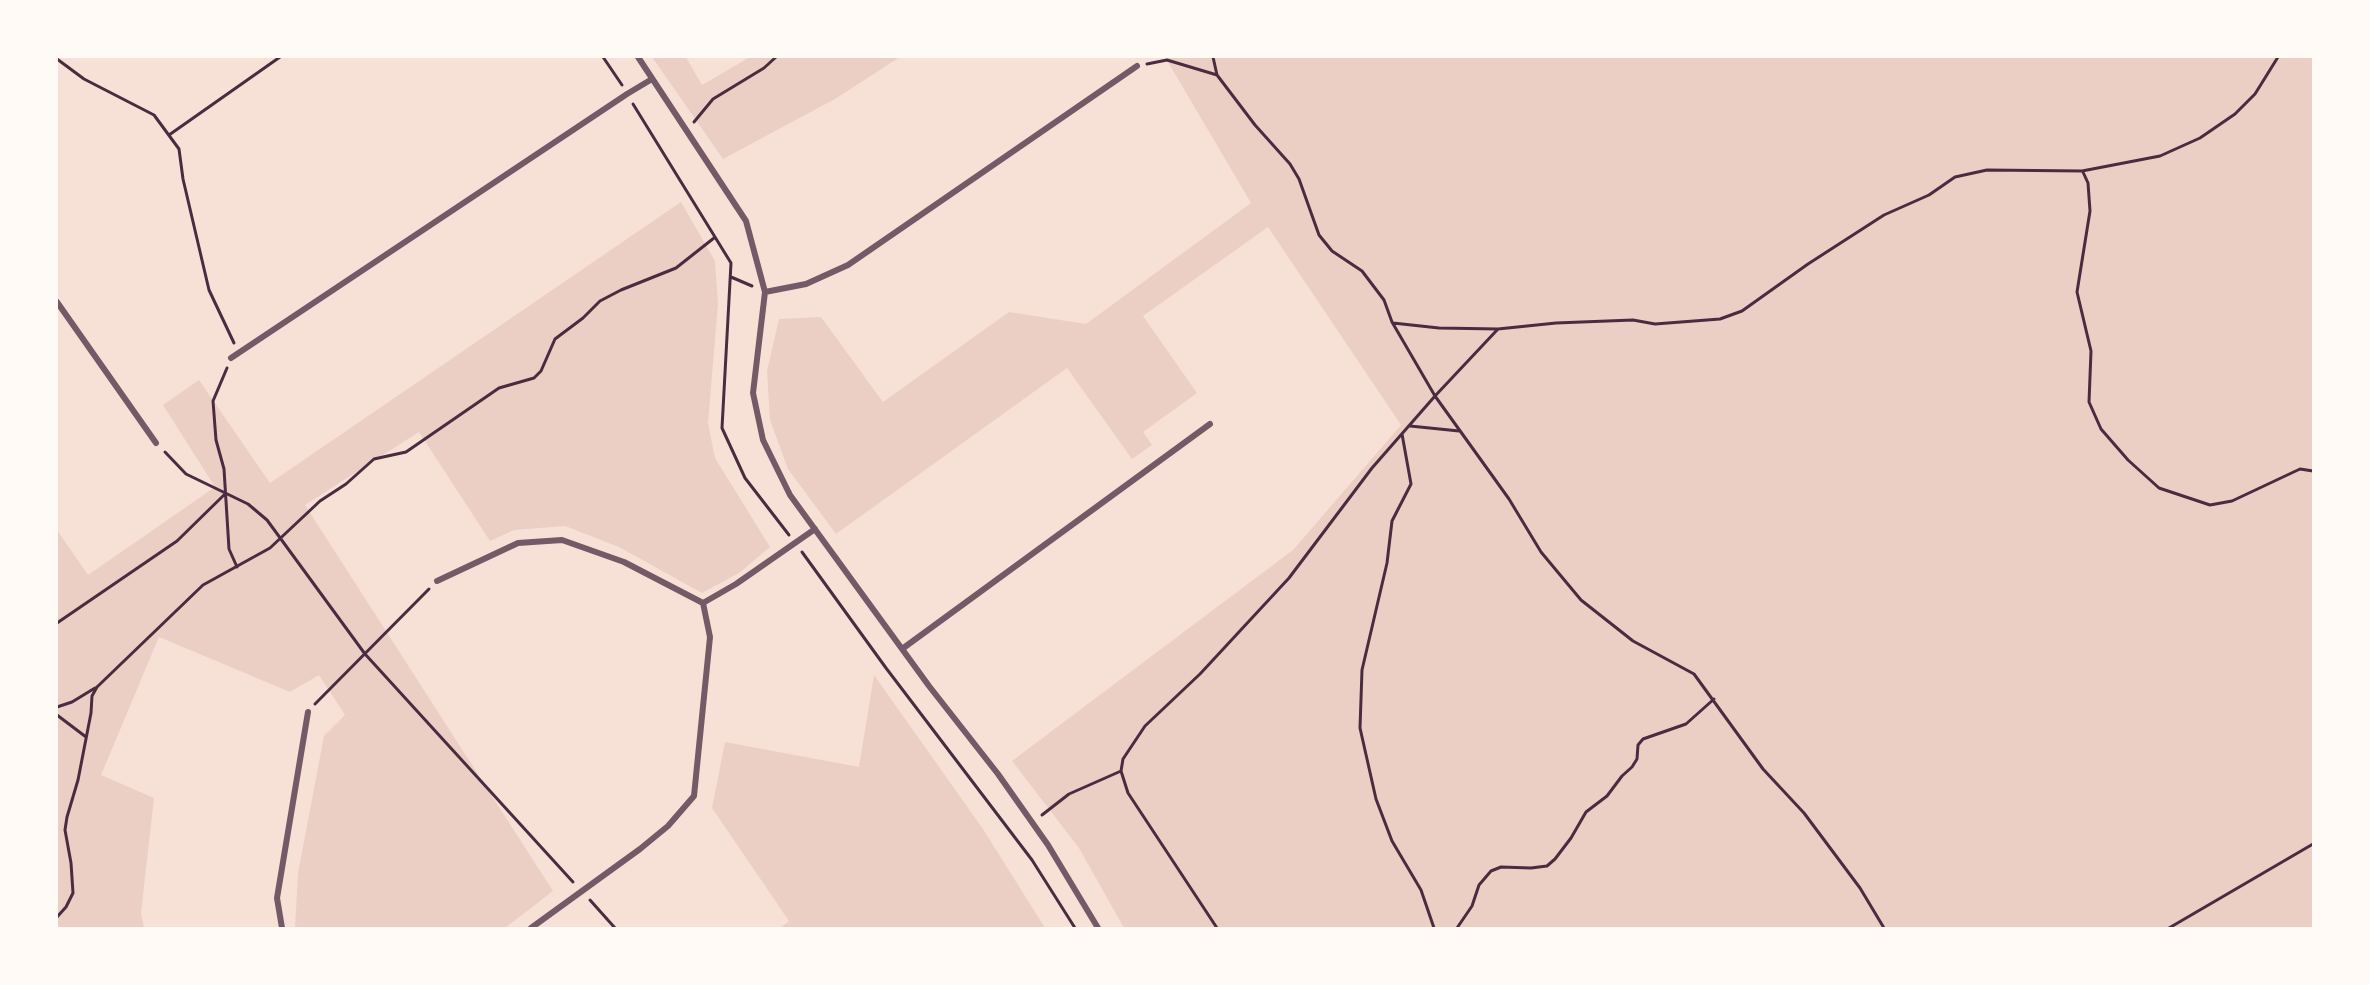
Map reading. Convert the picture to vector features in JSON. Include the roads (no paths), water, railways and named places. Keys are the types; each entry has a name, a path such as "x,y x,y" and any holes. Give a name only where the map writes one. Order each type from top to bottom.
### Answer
{"street":[{"path":"638,57 746,221 765,292 753,393 763,440 790,495 902,649 998,774 1048,845 1098,928"},
{"path":"765,292 806,284 848,265 1137,66"},
{"path":"231,358 652,79"},
{"path":"57,302 156,443"},
{"path":"902,649 1210,424"},
{"path":"703,603 736,584 815,529"},
{"path":"437,581 518,543 562,540 624,562 703,603"},
{"path":"531,928 640,849 668,826 694,796 710,637 703,603"},
{"path":"282,928 277,898 308,712"}]}
